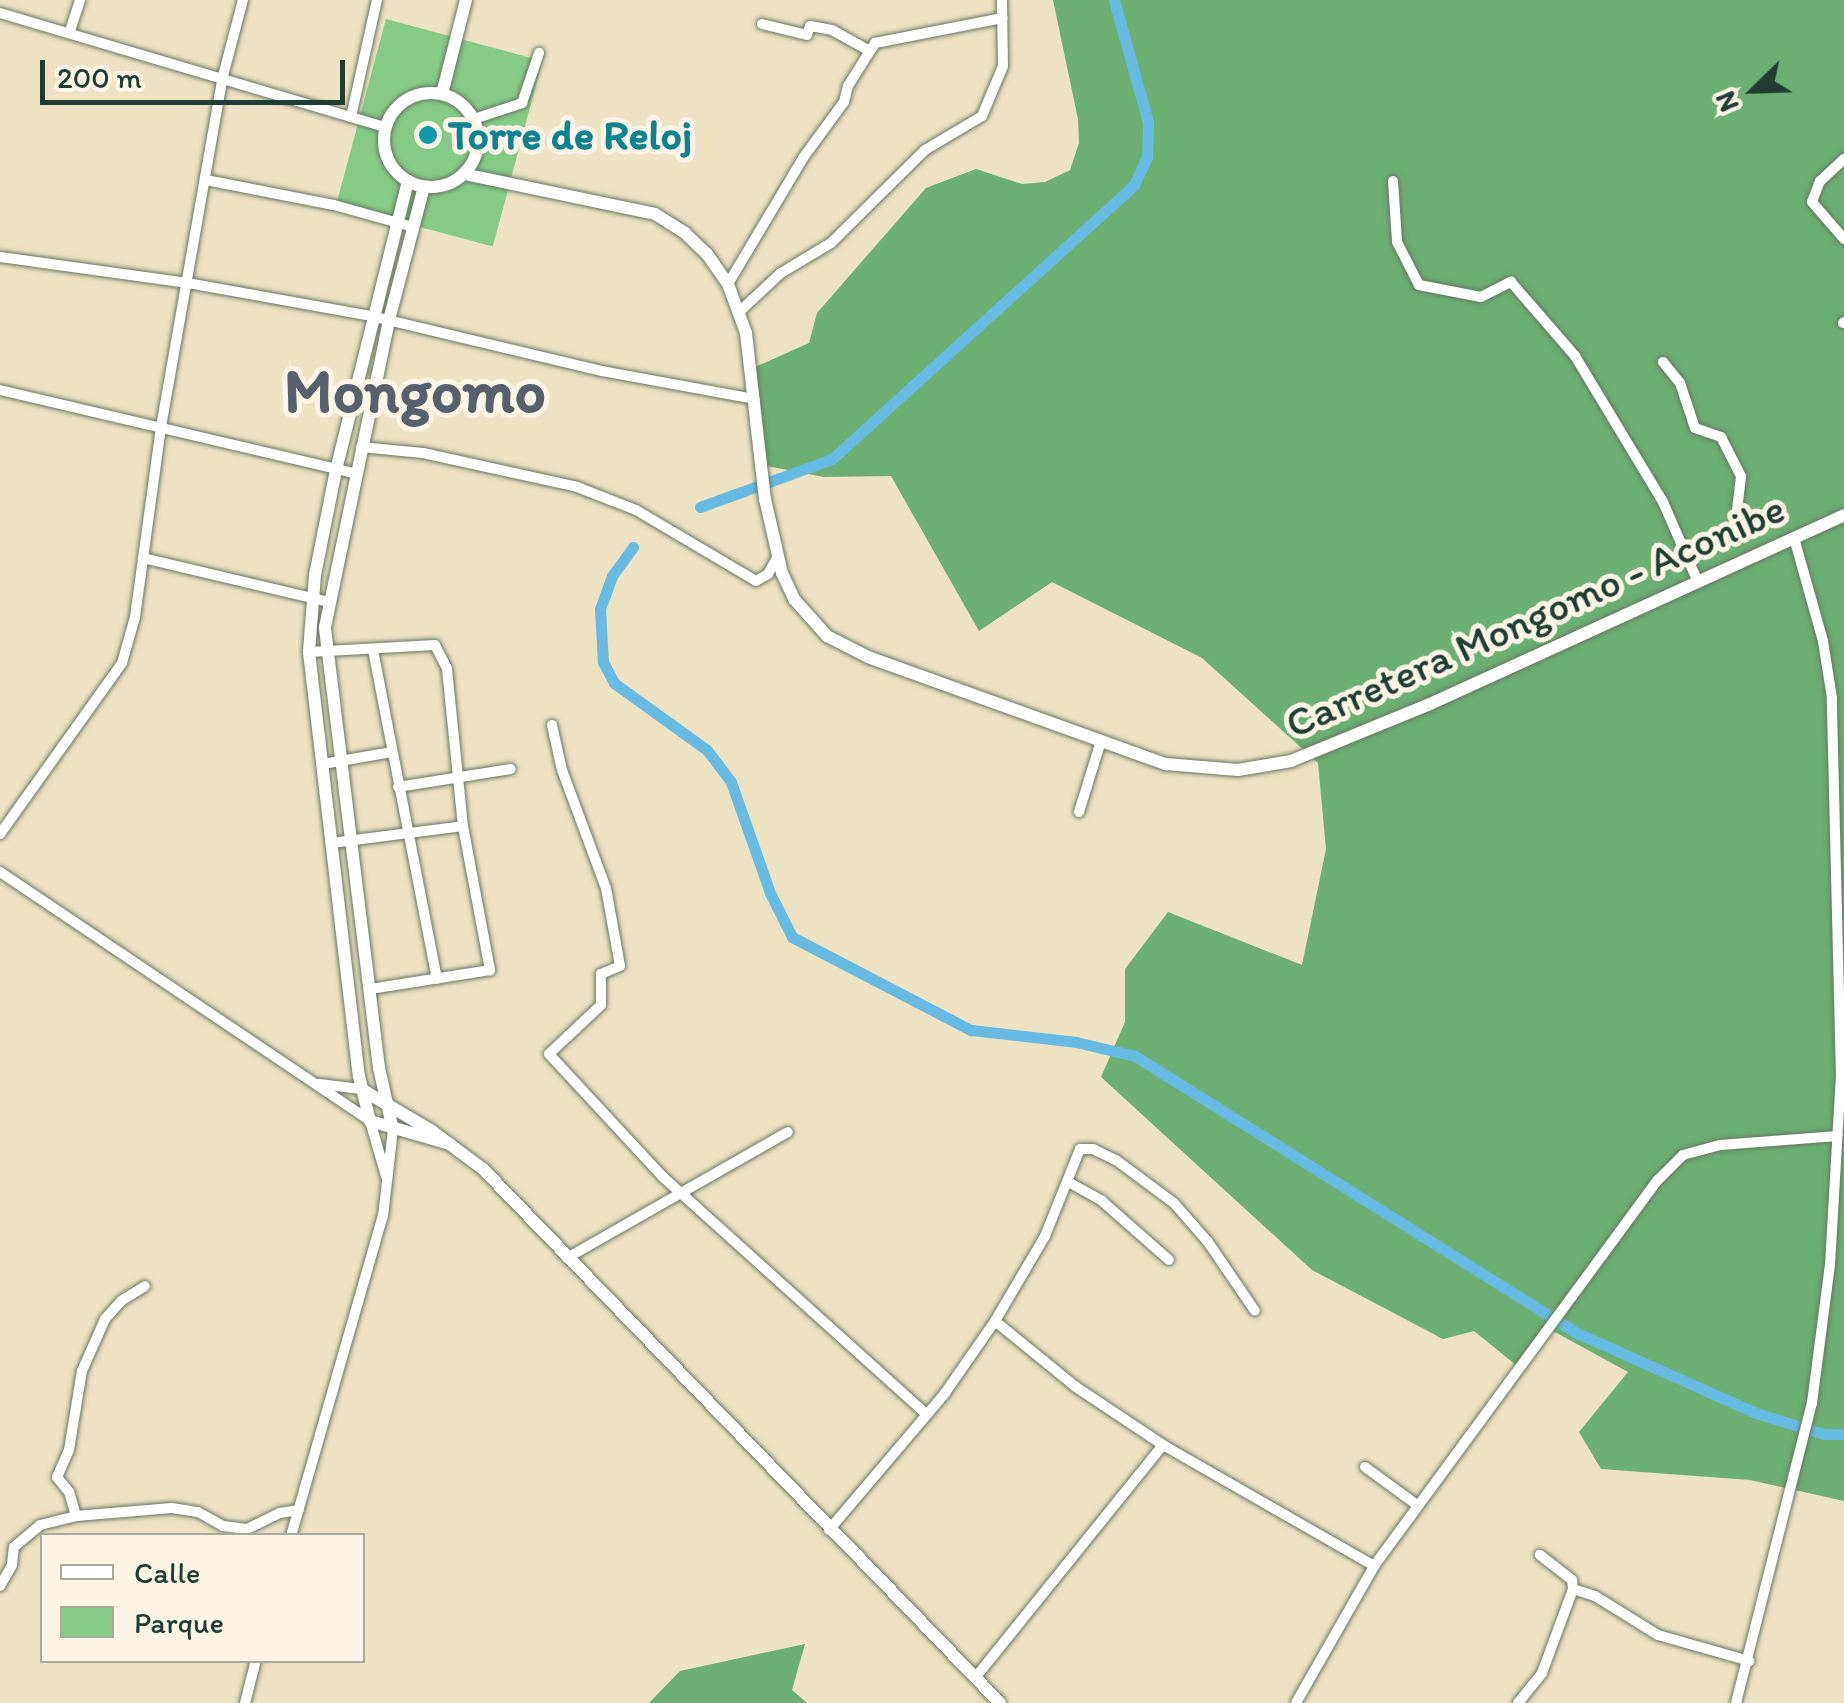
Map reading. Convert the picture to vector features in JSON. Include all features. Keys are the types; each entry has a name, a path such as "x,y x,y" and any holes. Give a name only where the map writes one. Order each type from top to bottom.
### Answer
{"main road":[{"path":"442,94 466,0"},
{"path":"428,93 442,94 466,108 474,119 478,132 474,160 464,174 446,186 424,187 408,181 386,152 386,127 402,104 428,93"},
{"name":"Carretera Mongomo - Aconibe","path":"474,160 502,180"},
{"name":"Carretera Mongomo - Aconibe","path":"464,174 654,214 696,244 728,284 753,367 760,462 778,556 794,599 828,636 868,657 1166,764 1205,770 1291,762 1844,515"},
{"path":"408,181 336,470 312,597 309,652 361,1089 370,1121 450,1144"},
{"path":"393,1130 370,990 326,650 329,602 355,473 424,187"},
{"path":"361,1089 483,1169 1000,1703"}],"street":[{"path":"70,32 80,0"},
{"path":"0,834 122,664 135,616 161,427 223,76 243,0"},
{"path":"352,116 377,0"},
{"path":"739,312 781,273 831,243 926,150 982,116 1003,66 1002,0"},
{"path":"0,14 223,76 386,127"},
{"path":"728,284 786,184 844,102 848,86 881,40 1003,18"},
{"path":"762,24 808,35 810,26 832,30 870,51"},
{"path":"474,119 522,103 539,53"},
{"path":"1844,160 1820,181 1812,202 1844,239"},
{"path":"206,180 334,205 413,227"},
{"path":"1393,181 1397,242 1420,285 1481,297 1511,282 1574,356 1663,502 1698,582"},
{"path":"0,257 188,283 372,316 602,371 754,398"},
{"path":"1663,362 1680,383 1695,428 1721,436 1741,476 1735,528 1728,536 1686,554"},
{"path":"0,390 355,473"},
{"path":"361,446 423,453 577,487 636,510 756,581 768,574 778,556"},
{"path":"1736,1703 1812,1403 1830,1266 1842,1078 1832,698 1823,641 1794,538"},
{"path":"143,558 329,602"},
{"path":"309,652 435,645 444,656 463,826 490,970 370,990"},
{"path":"373,650 437,979"},
{"path":"552,724 562,770 606,888 620,966 601,974 601,1005 549,1054 680,1192 926,1414"},
{"path":"1079,812 1101,741"},
{"path":"322,764 392,752"},
{"path":"398,788 510,769"},
{"path":"330,843 463,826"},
{"path":"0,872 370,1121 386,1176"},
{"path":"313,1082 361,1089"},
{"path":"292,1533 383,1216 393,1130"},
{"path":"566,1258 788,1132"},
{"path":"1296,1703 1374,1566 1526,1354 1658,1180 1683,1155 1720,1145 1838,1136"},
{"path":"829,1530 926,1414 996,1322 1070,1184 1080,1149 1093,1149 1116,1160 1174,1203 1208,1242 1256,1311"},
{"path":"1070,1184 1102,1201 1169,1260"},
{"path":"76,1516 69,1492 57,1477 69,1450 82,1371 105,1318 121,1301 145,1286"},
{"path":"996,1322 1076,1387 1163,1445 1374,1566"},
{"path":"974,1678 1163,1445"},
{"path":"1364,1468 1417,1505"},
{"path":"0,1586 12,1565 14,1546 40,1525 76,1516 172,1508 198,1512 224,1526 247,1529 280,1512 299,1510"},
{"path":"1518,1703 1542,1673 1574,1589 1572,1580 1540,1556"},
{"path":"1574,1589 1595,1596 1658,1634 1749,1661"},
{"path":"244,1703 255,1663"}],"green space":[{"path":"1053,0 1844,0 1844,1501 1750,1480 1601,1469 1579,1432 1628,1372 1553,1331 1522,1370 1474,1331 1443,1339 1312,1270 1101,1077 1125,1022 1125,969 1168,912 1302,965 1326,849 1318,763 1202,658 1052,582 979,631 891,476 824,477 767,466 755,367 809,343 817,313 926,188 976,169 1022,184 1045,182 1070,170 1079,143 1078,119"},
{"path":"386,19 542,61 493,246 336,204"},
{"path":"805,1644 792,1690 807,1703 649,1703 680,1671"}],"waterway":[{"path":"700,507 832,459 1134,185 1147,157 1148,122 1114,0"},
{"path":"633,547 612,576 600,609 603,662 614,683 707,750 731,782 770,893 792,937 971,1030 1076,1042 1135,1056 1577,1333 1756,1413 1824,1434 1844,1434"}],"place":[{"name":"Torre de Reloj","path":"428,135"}],"district":[{"name":"Mongomo","path":"415,391"}]}
